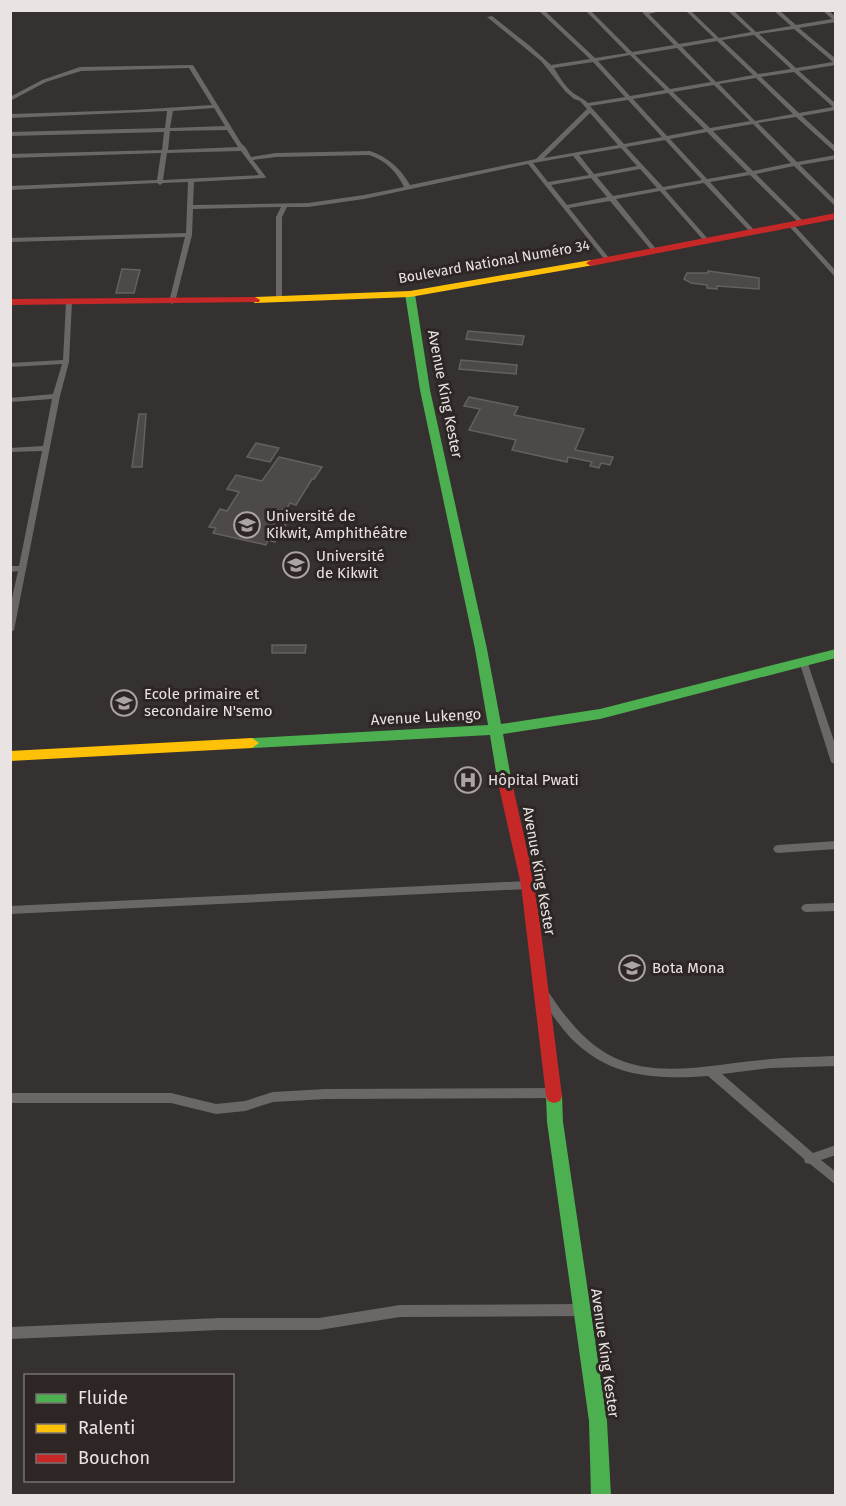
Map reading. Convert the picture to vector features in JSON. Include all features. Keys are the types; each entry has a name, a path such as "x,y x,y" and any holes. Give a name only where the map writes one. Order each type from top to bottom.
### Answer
{"street":[{"path":"540,10 630,97 753,232"},
{"path":"587,10 749,173 795,223 836,276"},
{"path":"644,12 662,10"},
{"path":"687,10 836,151"},
{"path":"729,10 836,107"},
{"path":"775,10 836,62"},
{"path":"824,10 836,20"},
{"path":"644,12 712,83 836,205"},
{"path":"490,17 550,67 557,79 588,108 706,240"},
{"path":"550,67 836,20"},
{"path":"538,160 588,108 630,97 836,62"},
{"path":"10,99 44,81 80,69 191,66 263,177 10,188"},
{"path":"10,116 216,106"},
{"path":"189,207 285,206 364,197 538,160 836,107"},
{"path":"160,183 166,153 170,110"},
{"path":"10,134 230,128"},
{"path":"10,156 244,149"},
{"path":"252,158 276,154 370,153 400,173 408,188"},
{"path":"575,154 654,250"},
{"path":"565,207 836,157"},
{"path":"529,162 607,259"},
{"path":"548,184 640,167"},
{"path":"172,302 189,235 191,181"},
{"path":"279,300 279,217 285,206"},
{"name":"Boulevard National Numéro 34","path":"10,302 279,300 410,294 836,216"},
{"path":"10,240 189,235"},
{"name":"Avenue King Kester","path":"410,294 424,380 481,650 494,730 528,885 554,1092 555,1122 598,1421 602,1496"},
{"path":"10,630 56,396 66,362 69,302"},
{"path":"10,365 66,362"},
{"path":"10,400 56,396"},
{"path":"10,450 46,448"},
{"path":"10,569 23,568"},
{"name":"Avenue Lukengo","path":"10,756 494,730 600,714 836,653"},
{"path":"803,661 836,762"},
{"path":"778,849 836,845"},
{"path":"10,909 337,892 528,885"},
{"path":"806,909 836,907"},
{"path":"542,990 562,1023 587,1048 636,1071 658,1074 712,1072 750,1065 836,1061"},
{"path":"712,1072 809,1159 836,1180"},
{"path":"10,1098 171,1098 216,1109 245,1106 273,1097 326,1094 554,1092"},
{"path":"809,1159 836,1150"},
{"path":"10,1333 220,1324 319,1324 400,1311 583,1310"}],"building":[{"path":"122,269 140,270 134,293 116,293"},
{"path":"708,271 759,278 759,289 717,286 717,289 707,288 707,285 691,283 684,279 687,273 708,273"},
{"path":"468,331 524,336 522,345 466,339"},
{"path":"461,360 517,365 516,374 459,369"},
{"path":"469,397 518,407 514,415 584,429 575,450 613,457 610,465 601,463 599,468 590,466 592,462 568,457 567,462 512,450 516,440 469,430 480,409 464,406"},
{"path":"139,414 146,414 142,467 132,467"},
{"path":"256,443 279,448 270,462 247,457"},
{"path":"279,457 322,467 296,505 290,503 279,523 286,524 275,542 268,540 266,545 213,533 216,528 209,527 220,509 227,511 239,492 227,489 236,475 262,481"},
{"path":"272,645 306,645 305,653 272,653"}],"traffic: fast":[{"path":"410,294 425,390 481,649 504,778"},
{"path":"252,743 494,730 600,714 836,653"},
{"path":"554,1096 555,1122 598,1421 601,1496"}],"traffic: slow":[{"path":"255,300 410,294 591,263"},
{"path":"10,756 252,743"}],"traffic: jam":[{"path":"591,263 836,216"},
{"path":"10,302 255,300"},
{"path":"504,778 528,885 554,1096"}],"place":[{"name":"Université de Kikwit, Amphithéâtre","path":"247,525"},
{"name":"Université de Kikwit","path":"296,565"},
{"name":"Ecole primaire et secondaire N'semo","path":"124,703"},
{"name":"Hôpital Pwati","path":"468,780"},
{"name":"Bota Mona","path":"632,968"}]}
